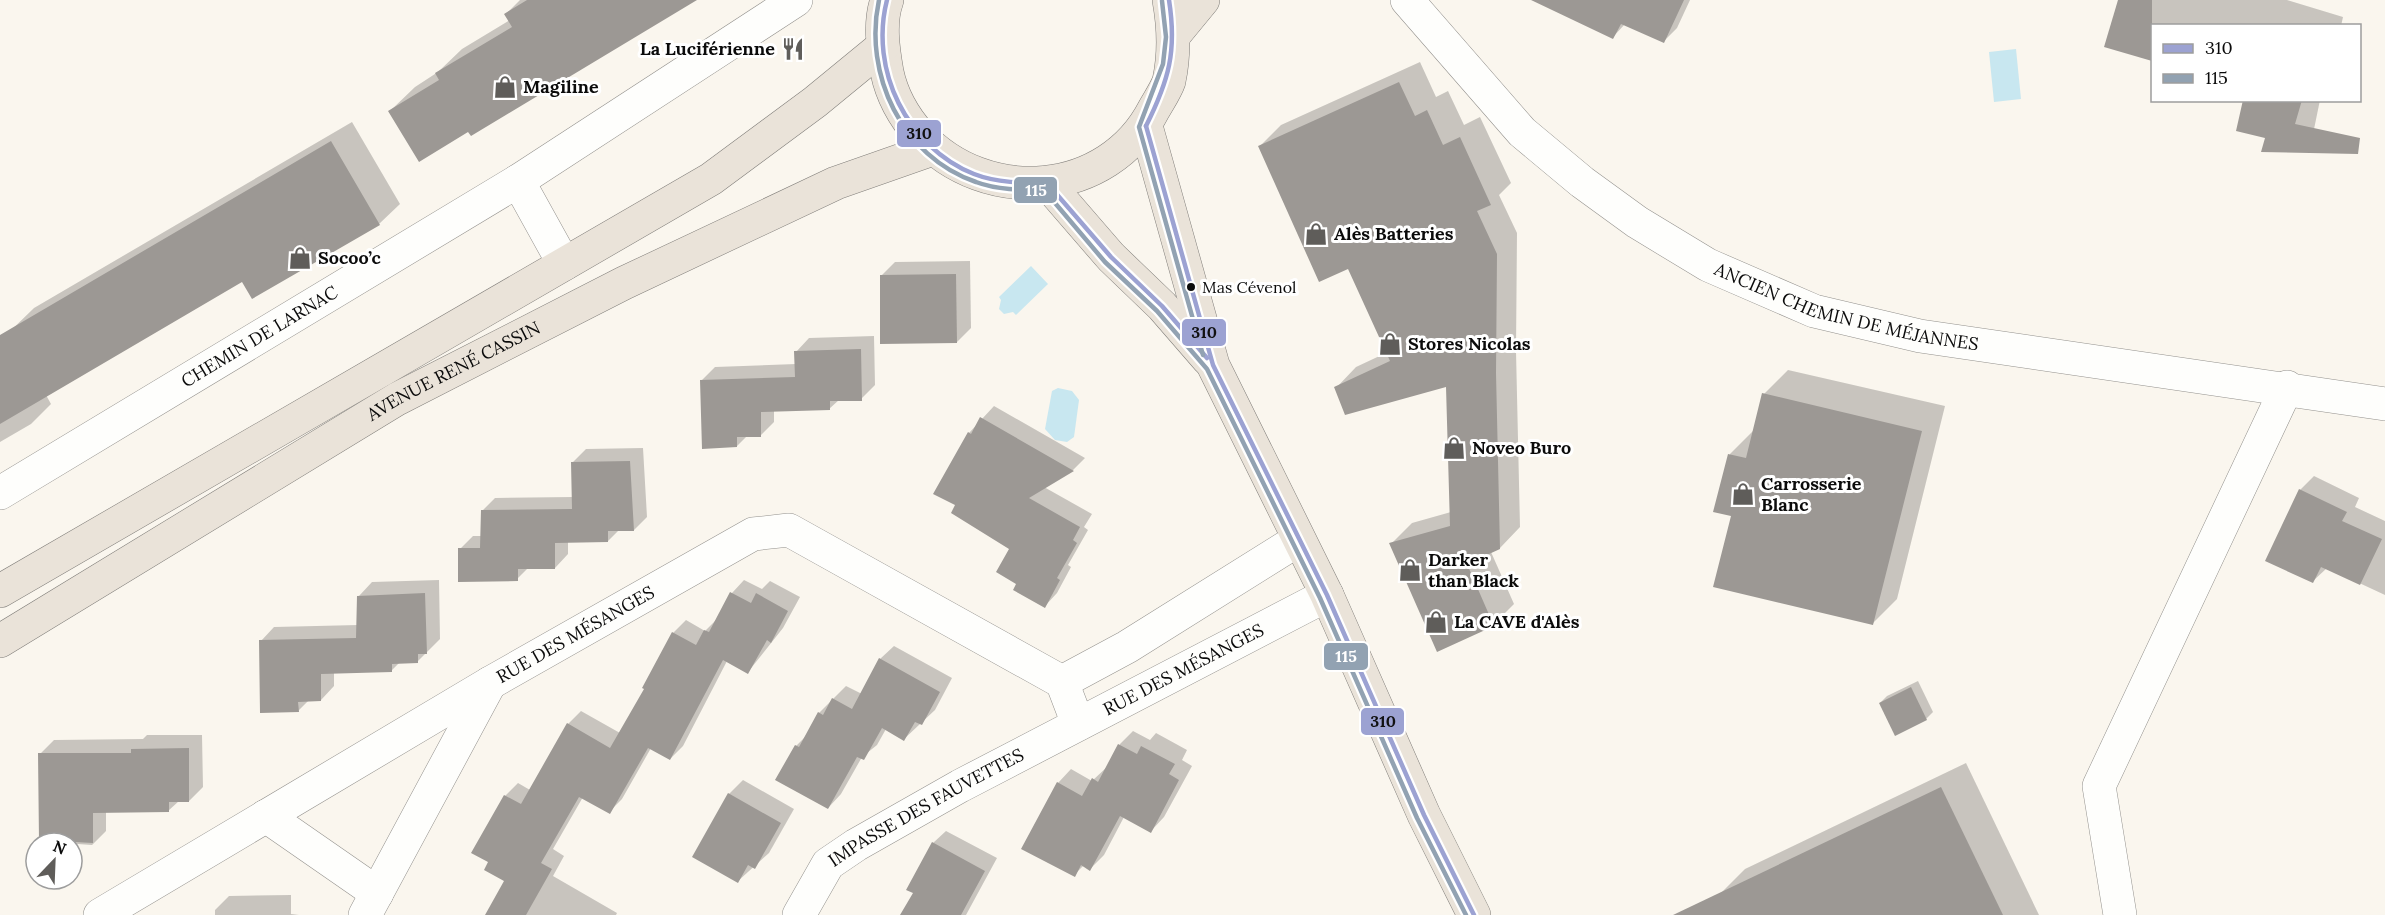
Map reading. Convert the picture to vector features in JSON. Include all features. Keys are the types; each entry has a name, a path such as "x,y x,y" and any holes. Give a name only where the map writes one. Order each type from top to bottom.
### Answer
{"main road":[{"path":"887,0 882,47 890,85 903,112 933,149 967,171 1006,183 1047,183 1084,174 1118,154 1146,126 1168,83 1175,34 1169,0"},
{"path":"1175,34 1203,0"},
{"name":"AVENUE RENÉ CASSIN","path":"0,591 711,179 815,102 882,47"},
{"path":"1146,126 1213,364 1327,595 1425,815 1474,915"},
{"name":"AVENUE RENÉ CASSIN","path":"0,640 397,399 624,283 826,188 933,149"},
{"path":"1047,183 1111,257 1162,306 1213,364"}],"street":[{"name":"CHEMIN DE LARNAC","path":"0,493 518,181 796,0"},
{"name":"ANCIEN CHEMIN DE MÉJANNES","path":"1408,1 1522,132 1582,182 1637,222 1719,269 1814,311 1920,336 2287,387 2385,404"},
{"path":"518,181 564,264"},
{"path":"2120,915 2099,786 2287,387"},
{"name":"RUE DES MÉSANGES","path":"100,915 490,683 753,534 789,530 1062,682 1078,724 1327,595"},
{"path":"1062,682 1126,647 1298,540"},
{"path":"266,816 371,904 490,683"},
{"name":"IMPASSE DES FAUVETTES","path":"799,915 828,864 960,786 1078,724"}],"water":[{"path":"2016,49 2021,99 1994,102 1989,52"},
{"path":"1031,266 1048,284 1016,315 1013,312 1004,314 999,309 1001,300 999,297"},
{"path":"1058,388 1072,391 1079,400 1074,437 1067,442 1055,440 1045,429 1052,391"}],"building":[{"path":"527,0 697,0 471,136 468,132 419,162 388,111 439,80 435,73 512,27 504,14"},
{"path":"1531,0 1684,0 1664,43 1621,24 1613,39"},
{"path":"2118,0 2152,0 2151,61 2104,47"},
{"path":"1399,82 1415,116 1427,110 1443,145 1460,137 1491,205 1477,211 1497,254 1496,373 1500,549 1467,564 1494,626 1437,652 1389,543 1450,526 1446,387 1345,415 1334,387 1390,361 1348,269 1319,282 1258,146"},
{"path":"2243,102 2301,102 2295,124 2360,138 2358,154 2261,152 2265,138 2236,131"},
{"path":"331,141 380,225 252,299 242,282 0,424 0,335"},
{"path":"956,274 957,343 880,344 880,275"},
{"path":"861,349 862,401 830,401 830,410 761,412 761,437 737,437 737,447 702,449 700,380 795,377 794,351"},
{"path":"1762,393 1922,431 1873,625 1713,587 1731,516 1713,512 1728,454 1746,458"},
{"path":"980,417 1074,471 1029,498 1080,527 1073,540 1077,543 1057,578 1060,580 1045,608 1013,590 1016,584 996,572 1009,549 951,513 955,505 933,494 968,432 971,434"},
{"path":"630,461 634,531 608,531 608,542 555,543 555,569 518,569 518,581 458,582 458,548 480,548 481,510 572,509 571,462"},
{"path":"2299,489 2347,512 2342,521 2382,539 2360,585 2321,567 2313,583 2265,561"},
{"path":"730,592 751,603 756,593 788,611 771,643 767,640 748,674 723,660 670,760 648,748 610,814 579,797 541,863 552,869 526,915 485,915 504,881 484,870 488,862 471,853 504,795 521,804 567,723 610,748 644,689 642,688 672,632 696,645 704,630 709,632"},
{"path":"425,593 427,654 418,654 418,663 392,664 392,672 321,674 321,701 298,702 299,712 260,713 259,640 356,638 357,596"},
{"path":"879,658 940,692 922,725 915,722 904,741 882,728 864,760 857,757 828,809 775,780 795,745 799,747 818,712 823,715 832,698 852,709"},
{"path":"1911,687 1927,720 1895,736 1879,703"},
{"path":"1118,744 1137,754 1141,746 1175,764 1169,774 1179,780 1151,833 1120,816 1090,871 1081,865 1075,877 1021,849 1057,782 1082,796 1092,778 1098,782"},
{"path":"189,748 189,802 169,802 169,812 93,813 93,843 84,842 84,831 39,831 38,753 131,753 131,749"},
{"path":"1941,787 2003,915 1673,915"},
{"path":"728,793 781,823 755,869 748,865 738,883 692,857"},
{"path":"932,842 985,871 961,915 900,915 913,893 906,890"}],"transit line":[{"name":"115","path":"879,0 876,28 877,56 883,84 894,109 909,133 927,153 950,170 976,182 1001,188 1044,190 1105,262 1157,311 1207,369 1320,598 1417,818 1466,915"},
{"name":"310","path":"887,0 883,26 884,53 889,79 912,126 950,162 974,174 1001,181 1047,183"},
{"name":"310","path":"1146,126 1160,94 1169,65 1172,35 1169,0"},
{"name":"115","path":"1162,1 1166,37 1163,64 1139,127 1203,355"},
{"name":"310","path":"1146,126 1213,365 1327,595 1424,815 1474,915"},
{"name":"310","path":"1047,183 1111,257 1162,306 1207,358"}],"place":[{"name":"La Luciférienne","path":"793,49"},
{"name":"Magiline","path":"505,87"},
{"name":"Alès Batteries","path":"1316,234"},
{"name":"Socoo’c","path":"300,258"},
{"name":"Mas Cévenol","path":"1191,287"},
{"name":"Stores Nicolas","path":"1390,344"},
{"name":"Noveo Buro","path":"1454,448"},
{"name":"Carrosserie Blanc","path":"1743,494"},
{"name":"Darker than Black","path":"1410,570"},
{"name":"La CAVE d'Alès","path":"1436,622"}]}
